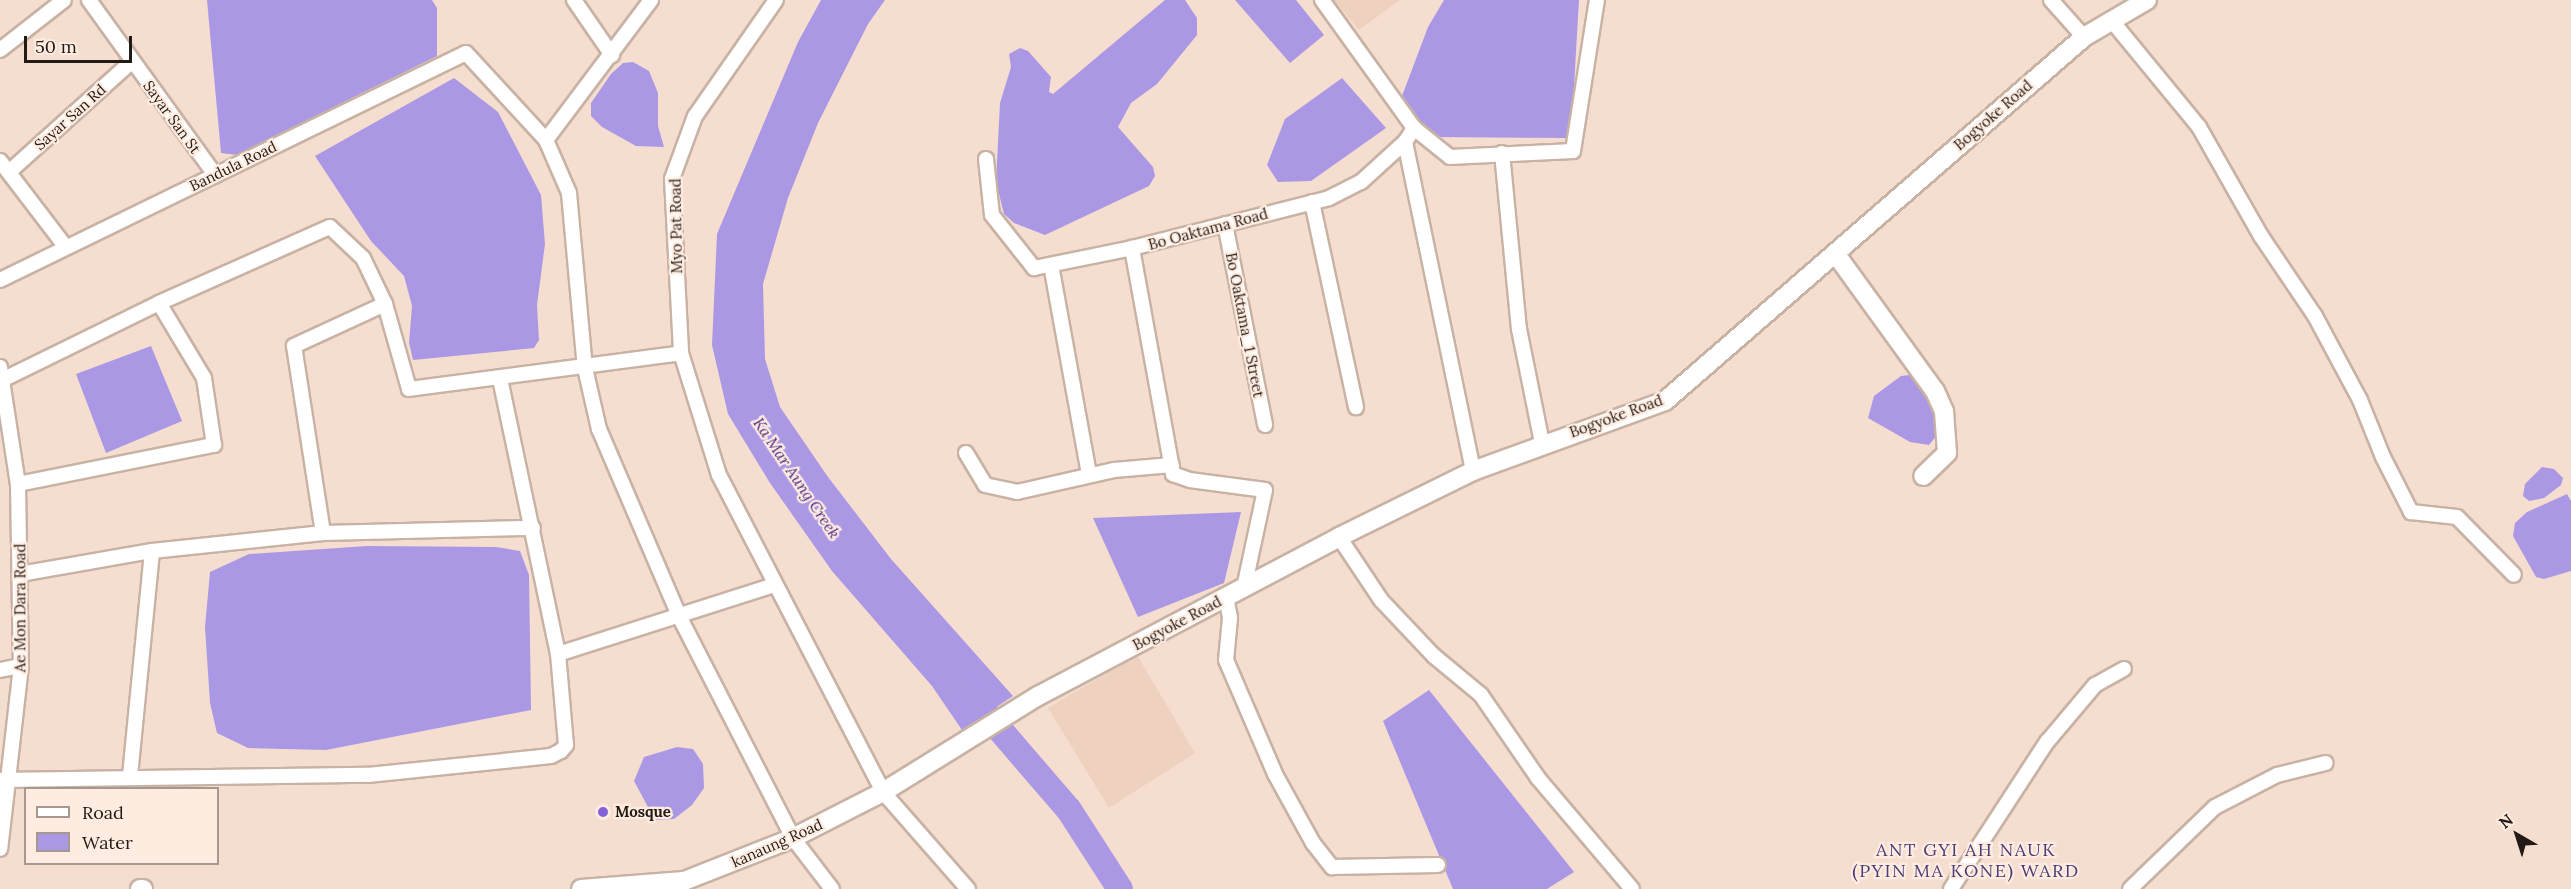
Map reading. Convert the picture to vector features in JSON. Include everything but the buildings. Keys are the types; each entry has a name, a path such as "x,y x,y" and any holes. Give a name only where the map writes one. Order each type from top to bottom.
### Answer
{"street":[{"path":"0,50 64,0"},
{"name":"Sayar San St","path":"89,0 131,62 215,175"},
{"path":"574,0 612,55"},
{"path":"651,0 546,140 569,193 585,368 599,429 679,616 793,838 832,889"},
{"name":"Myo Pat Road","path":"776,0 695,116 672,179 681,352 718,475 883,792 968,889"},
{"path":"1322,0 1414,128 1450,157 1573,151 1597,0"},
{"path":"2051,0 2084,37"},
{"name":"Bogyoke Road","path":"956,746 1038,696 1339,537 1473,471 1542,442 1665,400 2084,37 2147,0"},
{"path":"2112,21 2199,127 2261,236 2315,316 2360,400 2383,457 2411,512 2457,517 2514,575"},
{"name":"Bandula Road","path":"0,280 65,246 466,53 546,140"},
{"name":"Sayar San Rd","path":"9,172 131,62"},
{"name":"Bo Oaktama Road","path":"1172,465 1132,248 1312,202 1361,182 1405,141 1414,128"},
{"path":"1405,141 1473,471"},
{"path":"1502,153 1519,330 1542,442"},
{"path":"986,159 992,215 1034,268 1132,248"},
{"path":"0,161 65,246"},
{"path":"1312,202 1356,407"},
{"name":"Bo Oaktama_1 Street","path":"1225,224 1265,425"},
{"path":"2,375 330,227 363,258 385,304 409,389 585,368 681,352"},
{"path":"1834,253 1935,391 1944,411 1947,453 1923,476"},
{"path":"1051,265 1089,475"},
{"path":"18,484 214,445 207,385 159,303"},
{"path":"323,533 294,346 385,304"},
{"name":"Ae Mon Dara Road","path":"0,849 5,779 21,666 18,484 2,375"},
{"path":"5,779 368,775 551,756 566,745 558,654 500,378"},
{"path":"966,453 985,485 1007,491 1030,490 1089,475 1172,465 1173,474 1190,480 1265,490 1244,588"},
{"path":"20,574 152,551 323,533 533,528"},
{"path":"1339,537 1381,600 1434,656 1481,695 1538,778 1632,889"},
{"path":"130,776 152,551"},
{"path":"558,654 774,585"},
{"path":"1226,597 1230,618 1226,660 1275,774 1319,851 1332,867 1438,865"},
{"path":"0,670 21,666"},
{"path":"1951,889 2047,742 2095,685 2124,669"},
{"name":"kanaung Road","path":"581,889 684,881 793,838 883,792 956,746"},
{"path":"2130,889 2215,807 2277,775 2326,763"}],"shaded area":[{"path":"1334,0 1400,0 1359,30"},
{"path":"1137,655 1195,753 1109,808 1048,708"}],"water":[{"path":"207,0 432,0 437,8 437,56 237,155 221,153"},
{"path":"821,0 885,0 868,24 818,123 788,198 763,284 765,359 780,407 828,477 891,559 1013,696 962,730 932,686 832,571 770,483 728,414 712,345 717,234 798,42"},
{"path":"1165,0 1185,0 1197,18 1197,35 1157,84 1131,103 1118,127 1153,167 1155,176 1149,186 1045,235 1014,223 1004,214 996,182 1000,103 1011,67 1009,54 1020,48 1028,51 1051,77 1049,92 1053,94"},
{"path":"1235,0 1296,0 1324,35 1290,63"},
{"path":"1444,0 1579,0 1571,138 1428,137 1402,96 1428,27"},
{"path":"633,62 649,71 658,93 658,126 664,147 636,146 602,127 591,116 591,103 611,74 623,63"},
{"path":"454,78 498,112 541,195 545,244 537,305 539,340 534,348 413,360 409,343 412,306 404,276 371,241 315,156"},
{"path":"1342,78 1386,128 1311,181 1278,182 1267,165 1285,119"},
{"path":"151,346 182,421 106,453 76,374"},
{"path":"1910,375 1923,386 1939,423 1938,434 1929,445 1910,442 1868,418 1874,396 1901,376"},
{"path":"2542,467 2554,469 2563,478 2561,485 2544,498 2529,501 2523,496 2525,484"},
{"path":"2567,494 2571,501 2571,571 2544,579 2536,577 2513,536 2515,523 2527,512"},
{"path":"1241,512 1224,583 1138,617 1093,518"},
{"path":"367,546 496,547 520,551 529,575 531,710 326,750 248,748 217,733 210,703 205,627 210,572 249,554"},
{"path":"1429,690 1574,872 1547,889 1453,889 1383,721"},
{"path":"677,747 693,749 703,764 704,788 692,805 674,819 655,820 634,781 644,757"}],"waterway":[{"name":"Ka Mar Aung Creek","path":"964,688 1069,810 1120,889"}],"place":[{"name":"Mosque","path":"603,812"}],"district":[{"name":"ANT GYI AH NAUK (PYIN MA KONE) WARD","path":"1966,861"}]}
